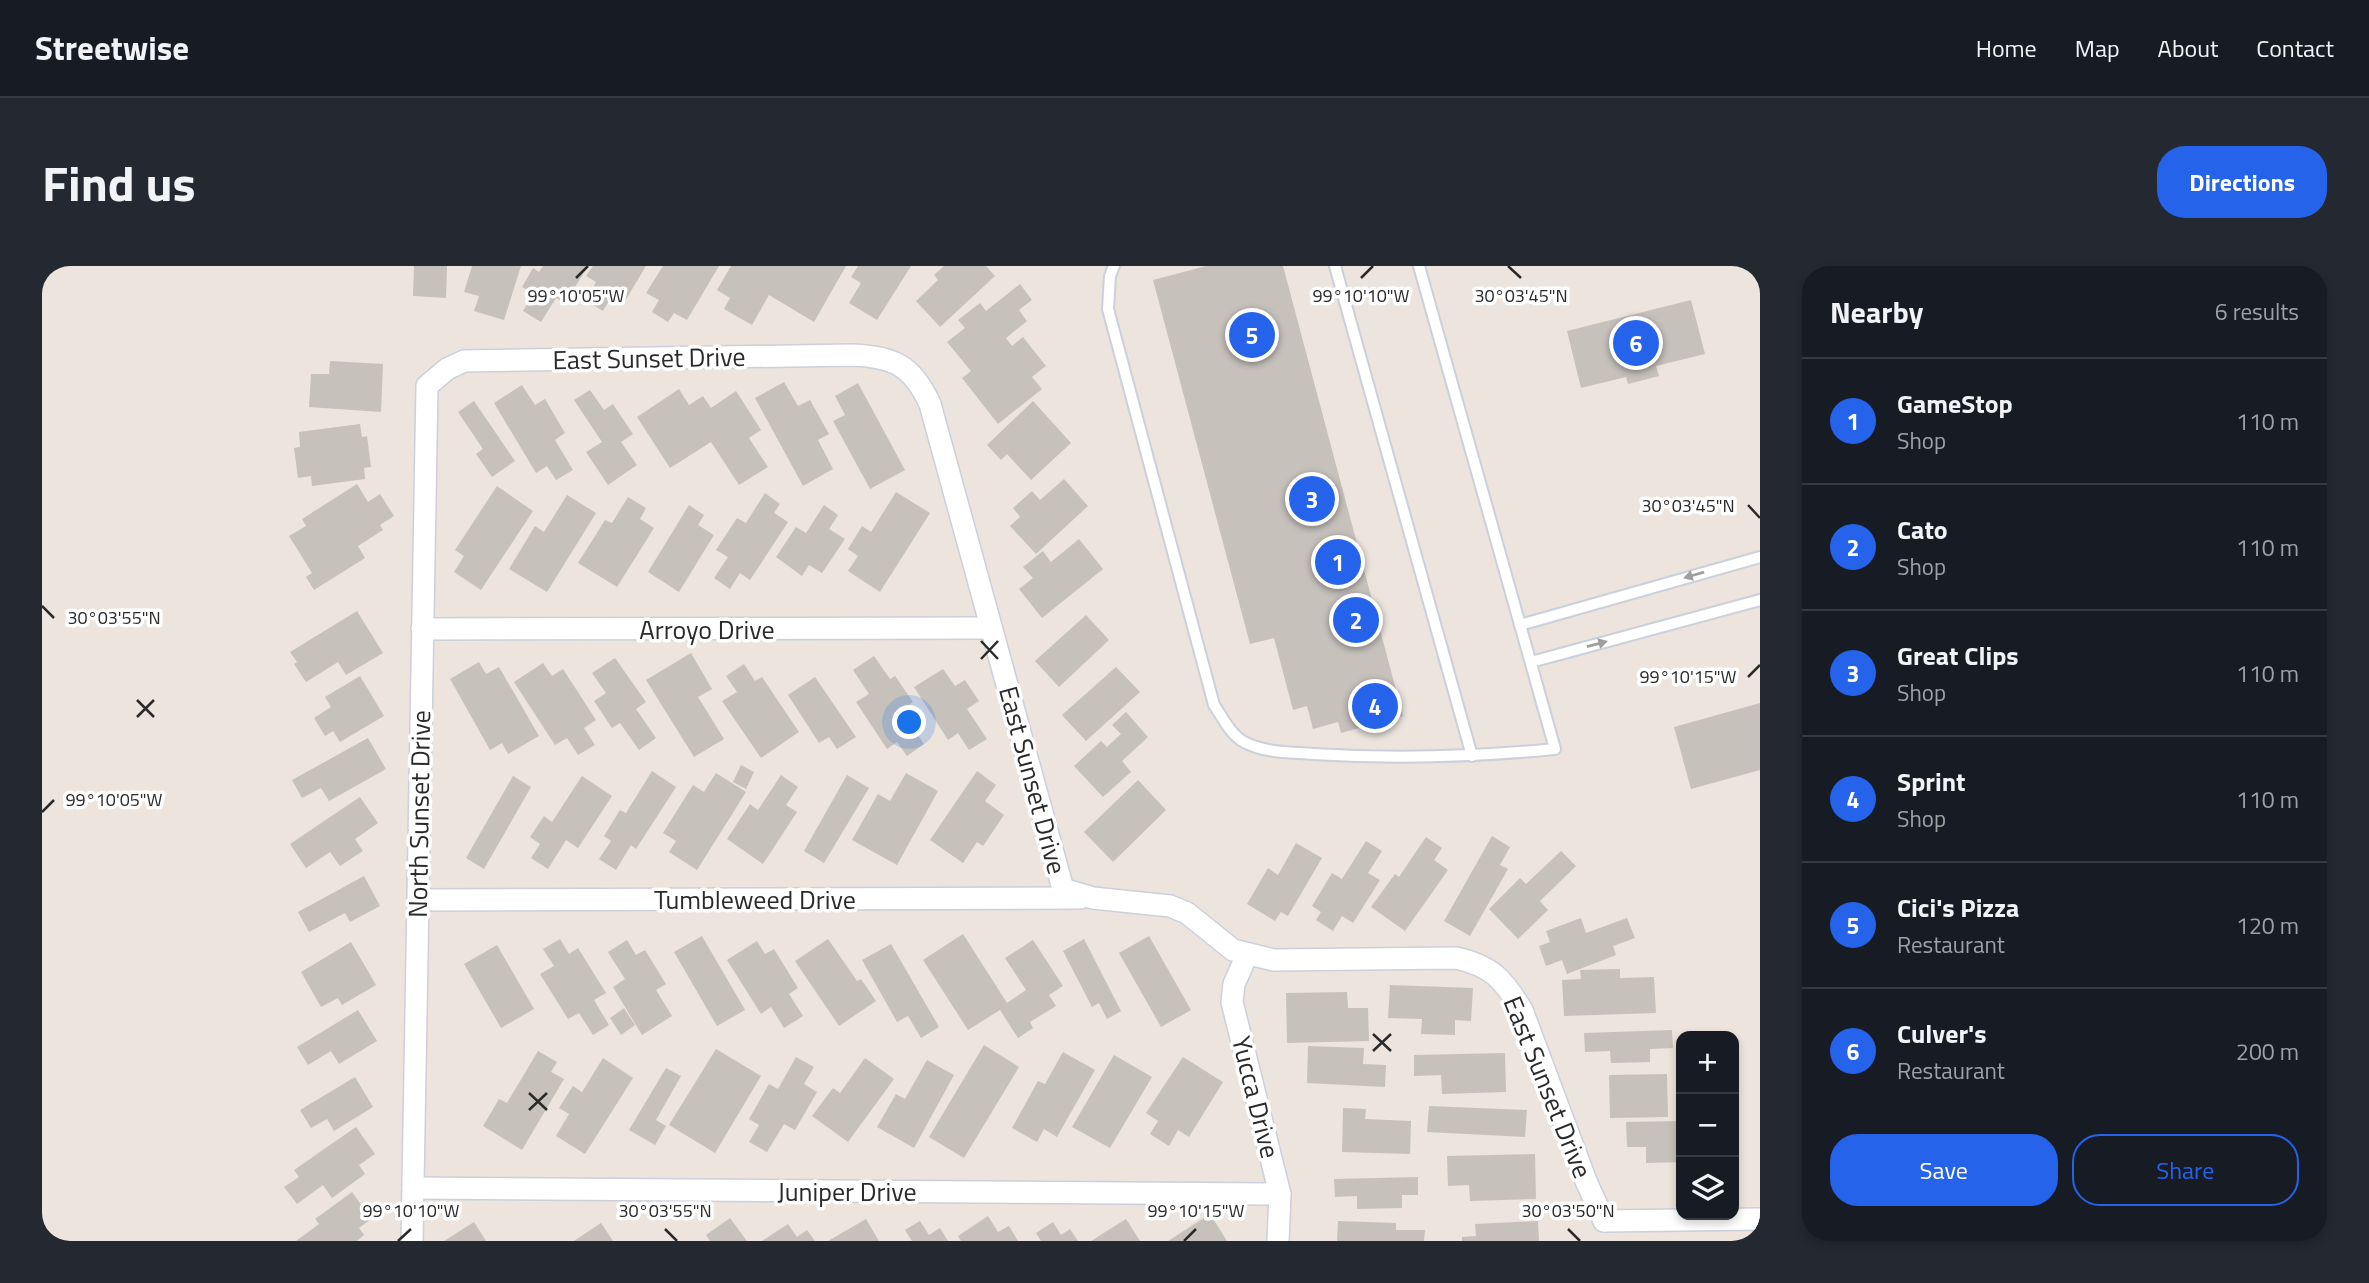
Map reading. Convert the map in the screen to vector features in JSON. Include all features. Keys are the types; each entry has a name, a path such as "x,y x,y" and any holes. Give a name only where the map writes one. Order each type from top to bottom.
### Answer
{"street":[{"name":"East Sunset Drive","path":"427,386 447,369 464,361 853,355 892,361 909,370 930,404 1063,890 1093,898 1170,906 1187,913 1233,950 1247,955 1274,960 1455,958 1477,964 1496,974 1506,984 1522,1010 1586,1181 1600,1231"},
{"name":"North Sunset Drive","path":"412,1241 427,386"},
{"name":"Arroyo Drive","path":"422,629 991,628"},
{"name":"Tumbleweed Drive","path":"418,900 1093,898"},
{"name":"Yucca Drive","path":"1247,955 1234,984 1232,1002 1280,1194 1278,1241"},
{"name":"Juniper Drive","path":"413,1188 1280,1194"},
{"path":"1600,1231 1760,1219"}],"lane":[{"path":"1114,266 1110,276 1108,309 1214,705 1229,729 1242,741 1263,750 1353,757 1472,756 1555,748 1419,266"},
{"path":"1335,266 1472,756"},
{"path":"1520,625 1760,557"},
{"path":"1531,662 1760,600"}],"building":[{"path":"414,266 447,266 446,298 413,296"},
{"path":"472,266 521,266 504,320 474,311 479,296 464,292"},
{"path":"543,266 588,266 565,303 556,298 541,322 523,311 534,293 522,287 533,268 539,272"},
{"path":"593,266 646,266 622,306 610,299 603,311 585,300 596,282 586,276"},
{"path":"663,266 719,266 687,320 674,313 668,322 652,312 659,300 646,293"},
{"path":"731,266 846,266 814,322 769,295 752,325 724,309 730,298 717,290"},
{"path":"858,266 911,266 877,320 849,303 861,283 851,277"},
{"path":"944,266 986,266 995,276 940,327 916,301 938,280 934,275"},
{"path":"1206,266 1283,266 1403,716 1341,733 1338,722 1313,729 1307,706 1293,710 1274,638 1250,644 1153,280"},
{"path":"1020,284 1032,300 1019,310 1027,321 1006,338 1012,346 1023,337 1046,366 1032,377 1042,389 998,424 962,378 971,371 947,342 965,328 958,320 980,303 986,311"},
{"path":"1691,300 1705,354 1656,366 1659,376 1628,384 1626,377 1581,388 1567,331"},
{"path":"330,361 383,364 381,412 309,407 311,374 329,374"},
{"path":"784,382 798,406 810,400 829,434 818,440 833,469 803,486 755,398"},
{"path":"858,383 905,470 870,489 833,421 845,415 835,396"},
{"path":"522,385 535,405 545,399 565,433 555,440 573,470 556,480 547,466 536,473 494,403"},
{"path":"679,389 689,405 703,396 711,408 736,391 761,430 749,438 768,467 739,485 711,442 670,468 637,417"},
{"path":"590,390 604,410 613,404 633,434 621,442 637,465 608,485 586,452 602,442 574,400"},
{"path":"474,401 515,461 492,477 476,454 483,449 458,412"},
{"path":"1033,401 1071,443 1031,480 1007,454 1001,460 987,445"},
{"path":"360,424 362,437 367,436 371,467 364,468 365,479 312,486 311,476 298,478 294,448 300,447 299,432"},
{"path":"1064,479 1088,506 1036,554 1010,526 1020,517 1013,508 1032,491 1040,500"},
{"path":"357,484 368,502 380,494 394,516 380,525 383,530 358,546 365,558 314,590 306,577 312,573 289,536 306,526 302,519"},
{"path":"497,486 533,511 481,590 454,572 464,556 455,550"},
{"path":"896,492 930,513 880,592 848,571 858,556 848,549 862,526 871,532"},
{"path":"765,493 780,504 774,513 788,522 750,580 740,573 730,589 714,578 728,557 716,550 737,518 746,523"},
{"path":"567,495 596,513 547,592 509,569 535,526 544,532"},
{"path":"628,497 646,508 640,519 654,528 617,587 578,563 605,520 612,523"},
{"path":"689,505 704,515 698,525 714,535 679,592 648,572"},
{"path":"824,505 838,515 829,529 845,539 822,573 809,565 802,576 776,557 796,527 806,533"},
{"path":"1079,539 1103,569 1042,618 1019,589 1033,578 1023,567 1043,551 1051,562"},
{"path":"357,611 383,653 346,675 338,662 306,682 294,664 297,662 290,652"},
{"path":"1086,615 1109,640 1059,687 1035,661"},
{"path":"691,653 712,689 698,697 724,739 694,757 646,680"},
{"path":"874,656 890,679 895,676 913,702 901,710 924,744 907,756 897,742 887,749 856,702 869,694 853,670"},
{"path":"615,658 646,702 636,709 656,738 639,750 620,723 612,728 594,701 606,693 592,673"},
{"path":"479,662 486,674 499,667 539,736 508,754 502,743 490,750 450,679"},
{"path":"543,663 552,676 563,669 596,720 584,728 595,745 578,755 567,738 555,745 514,682"},
{"path":"744,664 755,681 762,677 799,732 761,758 722,701 737,692 726,676"},
{"path":"1116,667 1140,692 1086,741 1062,715"},
{"path":"943,669 955,686 965,680 979,701 967,709 987,739 969,750 958,733 948,740 914,687"},
{"path":"360,676 384,716 340,742 333,731 325,736 314,718 331,707 325,697"},
{"path":"815,677 856,737 837,749 829,737 819,743 788,695"},
{"path":"1760,703 1760,770 1691,789 1674,727"},
{"path":"1126,712 1148,737 1122,761 1131,772 1103,797 1074,766 1101,741 1107,747 1121,734 1112,725"},
{"path":"368,738 386,769 329,801 321,788 302,798 292,780"},
{"path":"741,765 754,772 746,789 733,782"},
{"path":"652,771 676,787 636,849 631,845 616,870 599,859 611,841 604,836 620,810 626,813"},
{"path":"977,771 996,785 985,801 1004,815 983,846 977,842 963,863 930,840"},
{"path":"716,773 746,792 697,870 669,852 676,841 663,833 693,785 704,792"},
{"path":"906,773 938,791 897,865 852,840 878,794 890,801"},
{"path":"781,775 798,787 786,805 797,812 763,864 727,839 750,804 758,810"},
{"path":"847,775 869,788 824,863 804,851"},
{"path":"513,776 531,787 484,869 466,858"},
{"path":"582,776 612,796 578,848 566,840 548,869 531,858 540,844 530,837 544,816 552,822"},
{"path":"1138,780 1166,810 1113,862 1084,832"},
{"path":"360,797 378,823 355,839 363,851 340,866 330,852 306,868 290,844"},
{"path":"1492,836 1510,847 1500,865 1508,869 1470,936 1444,921"},
{"path":"1426,837 1442,848 1434,860 1448,870 1405,931 1371,907 1395,874 1399,877"},
{"path":"1366,841 1382,851 1368,873 1380,880 1353,923 1342,916 1333,931 1316,920 1321,912 1312,906 1332,873 1342,879"},
{"path":"1296,843 1322,858 1288,916 1281,912 1275,921 1247,904 1268,868 1278,875"},
{"path":"1561,851 1576,866 1540,901 1548,910 1518,939 1489,909 1520,878 1526,884"},
{"path":"364,876 380,906 350,922 345,913 309,932 298,912"},
{"path":"1581,918 1586,933 1627,918 1635,938 1613,946 1616,955 1567,974 1562,960 1546,966 1539,946 1550,942 1546,931"},
{"path":"963,934 1007,1003 1026,990 1005,958 1033,940 1063,986 1049,995 1056,1006 1030,1022 1033,1028 1018,1038 1000,1010 968,1030 923,960"},
{"path":"702,936 745,1010 717,1026 674,952"},
{"path":"1149,936 1191,1010 1161,1027 1119,953"},
{"path":"560,939 569,954 578,948 606,993 594,1000 609,1025 593,1035 579,1013 568,1019 540,974 554,966 543,949"},
{"path":"828,939 857,981 861,979 876,1001 839,1026 795,961"},
{"path":"1084,939 1121,1011 1107,1019 1099,1003 1092,1007 1063,951"},
{"path":"627,940 636,955 645,950 666,984 656,990 672,1016 642,1035 613,987 625,979 608,952"},
{"path":"757,941 765,954 774,949 798,988 789,994 803,1016 784,1028 771,1007 761,1014 727,960"},
{"path":"351,942 376,985 342,1005 338,998 321,1007 301,972"},
{"path":"891,944 939,1027 921,1038 908,1016 897,1022 862,960"},
{"path":"497,945 534,1009 501,1028 464,964"},
{"path":"1620,969 1620,978 1654,977 1656,1013 1564,1016 1562,980 1581,979 1580,970"},
{"path":"1390,985 1473,988 1471,1021 1455,1020 1455,1035 1421,1034 1422,1019 1388,1018"},
{"path":"1347,992 1348,1008 1368,1008 1369,1041 1287,1043 1286,993"},
{"path":"624,1008 635,1025 621,1035 610,1018"},
{"path":"358,1010 377,1041 339,1064 331,1051 308,1065 297,1047"},
{"path":"1672,1030 1673,1048 1650,1049 1650,1062 1611,1063 1610,1051 1585,1052 1584,1033"},
{"path":"984,1045 1019,1067 964,1158 929,1137"},
{"path":"1308,1046 1364,1048 1363,1064 1386,1065 1385,1087 1307,1083"},
{"path":"716,1049 761,1076 715,1153 669,1125"},
{"path":"538,1051 557,1062 551,1072 564,1079 522,1150 483,1126 499,1099 507,1103"},
{"path":"1063,1052 1095,1070 1057,1137 1044,1129 1037,1142 1012,1128 1038,1081 1045,1084"},
{"path":"1505,1053 1506,1092 1442,1094 1441,1075 1414,1076 1414,1055"},
{"path":"1114,1055 1152,1077 1110,1148 1072,1127"},
{"path":"796,1057 814,1067 804,1084 817,1092 795,1130 784,1124 767,1152 749,1142 759,1125 749,1119 769,1084 778,1089"},
{"path":"1183,1057 1223,1082 1189,1137 1178,1130 1169,1146 1150,1134 1158,1121 1146,1113"},
{"path":"603,1058 633,1078 585,1154 556,1136 569,1114 559,1108 573,1086 582,1092"},
{"path":"865,1058 894,1079 848,1142 812,1116 833,1088 840,1093"},
{"path":"927,1060 954,1075 914,1148 877,1127 896,1094 905,1099"},
{"path":"666,1068 681,1076 656,1120 666,1126 655,1145 629,1130"},
{"path":"1667,1074 1668,1117 1610,1118 1609,1075"},
{"path":"355,1077 373,1107 334,1131 327,1119 311,1128 300,1110"},
{"path":"1429,1106 1527,1110 1525,1137 1427,1132"},
{"path":"1343,1108 1366,1109 1365,1119 1411,1121 1410,1154 1342,1152"},
{"path":"1676,1121 1676,1162 1646,1163 1646,1147 1627,1147 1626,1122"},
{"path":"356,1127 375,1154 359,1165 365,1174 332,1198 323,1185 297,1204 284,1187 299,1177 294,1170"},
{"path":"1535,1154 1536,1199 1470,1201 1469,1185 1448,1186 1447,1156"},
{"path":"1418,1177 1418,1195 1402,1195 1402,1208 1357,1209 1357,1196 1335,1197 1334,1179"},
{"path":"352,1192 371,1219 359,1228 364,1235 357,1241 296,1241 319,1224 315,1219"},
{"path":"1210,1214 1227,1241 1168,1241"},
{"path":"988,1216 998,1232 1009,1226 1018,1241 961,1241 958,1236"},
{"path":"730,1218 747,1241 710,1241 706,1235"},
{"path":"866,1219 879,1241 828,1241"},
{"path":"1126,1219 1140,1241 1091,1241"},
{"path":"920,1221 929,1235 940,1228 948,1241 912,1241 905,1230"},
{"path":"1338,1221 1396,1223 1396,1230 1425,1230 1424,1241 1337,1241"},
{"path":"1538,1221 1539,1241 1462,1241 1462,1237 1476,1236 1475,1224"},
{"path":"474,1222 486,1241 444,1241"},
{"path":"1053,1222 1061,1235 1070,1229 1078,1241 1041,1241 1036,1233"},
{"path":"601,1223 613,1241 574,1241"},
{"path":"788,1224 797,1237 807,1230 815,1241 762,1241"}],"place":[{"name":"Cici's Pizza","path":"1252,335"},
{"name":"Culver's","path":"1636,343"},
{"name":"Great Clips","path":"1312,499"},
{"name":"GameStop","path":"1338,562"},
{"name":"Cato","path":"1356,620"},
{"name":"Sprint","path":"1375,706"}]}
